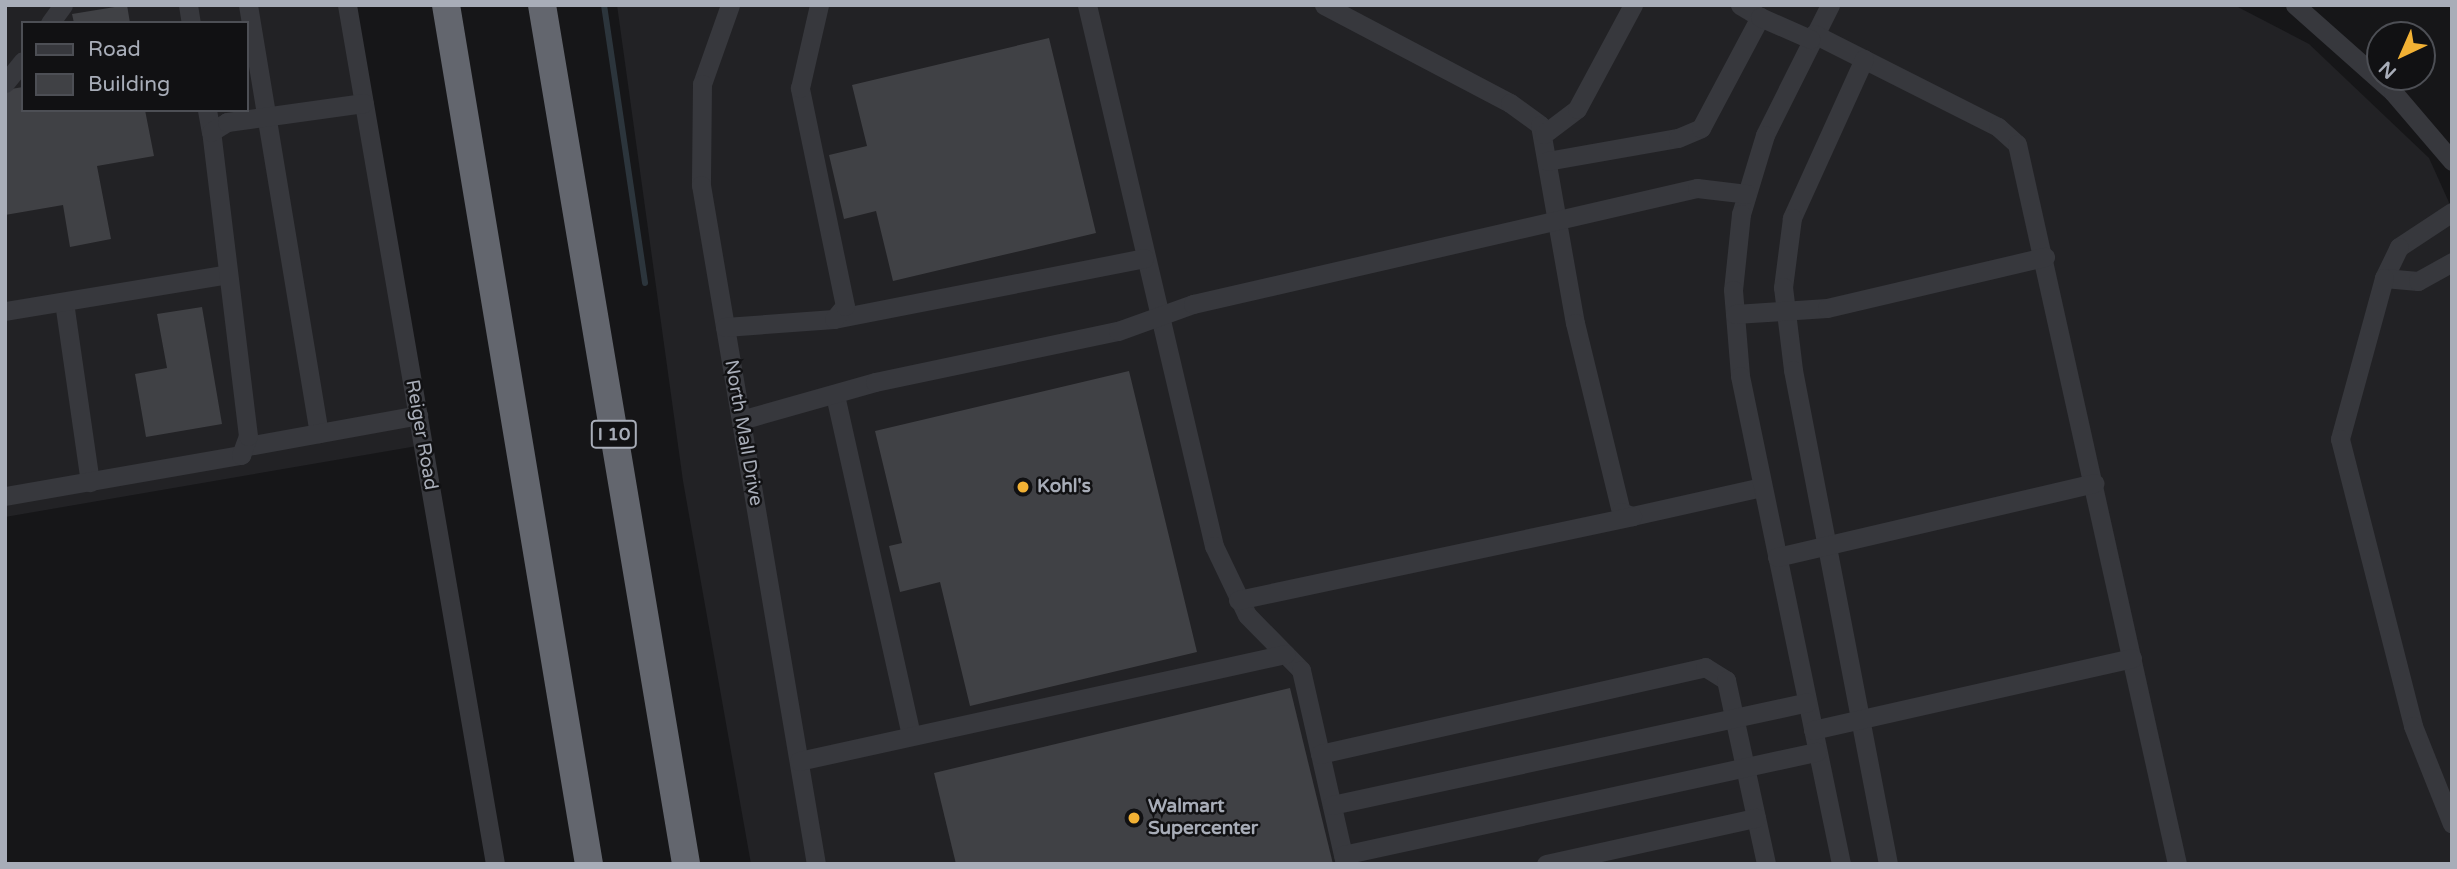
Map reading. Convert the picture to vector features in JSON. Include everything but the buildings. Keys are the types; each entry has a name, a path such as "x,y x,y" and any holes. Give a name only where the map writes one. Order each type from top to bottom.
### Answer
{"highway":[{"path":"446,5 589,864"},
{"name":"I 10","path":"542,5 686,864"}],"street":[{"path":"51,21 63,5"},
{"path":"248,5 319,433"},
{"name":"Reiger Road","path":"347,5 495,864"},
{"name":"North Mall Drive","path":"730,5 702,83 701,185 816,864"},
{"path":"819,5 800,88 845,306 834,320"},
{"path":"1087,5 1157,317 1214,546 1238,600 1301,670 1344,859 1817,752"},
{"path":"1324,5 1510,103 1530,116 1544,134 1555,222 1616,501 1621,512 1632,516"},
{"path":"1544,134 1577,108 1633,5"},
{"path":"1740,5 1760,17 1864,59 1998,127 2017,144 2045,257 2177,864"},
{"path":"1830,5 1812,36 1765,135 1747,194 1733,290 1762,487 1840,864"},
{"path":"2295,5 2393,92 2452,161"},
{"path":"1548,161 1678,138 1701,128 1760,17"},
{"path":"1864,59 1792,218 1783,287 1888,864"},
{"path":"5,83 21,63"},
{"path":"211,132 218,125 364,103"},
{"path":"207,112 248,446"},
{"path":"741,420 1157,317 1193,304 1697,188 1747,194"},
{"path":"2452,212 2399,247 2384,278 2340,439 2413,726 2452,824"},
{"path":"1735,314 1827,308 2045,257"},
{"path":"725,327 834,320 1144,258"},
{"path":"2384,278 2418,281 2452,262"},
{"path":"5,311 229,274"},
{"path":"64,302 90,482"},
{"path":"835,395 911,736"},
{"path":"5,496 226,460 248,446 418,415"},
{"path":"1777,557 2094,483"},
{"path":"1238,600 1762,487"},
{"path":"799,761 1285,654"},
{"path":"1813,730 2133,659"},
{"path":"1320,754 1705,667 1727,680 1766,864"},
{"path":"1332,805 1807,702"},
{"path":"1546,864 1756,818"}],"shaded area":[{"path":"5,5 347,5 423,445 5,517"},
{"path":"617,5 2234,5 2309,44 2429,158 2452,209 2452,864 751,864 683,481"}],"waterway":[{"path":"604,5 645,283"}],"place":[{"name":"Kohl's","path":"1023,487"},
{"name":"Walmart Supercenter","path":"1134,818"}]}
